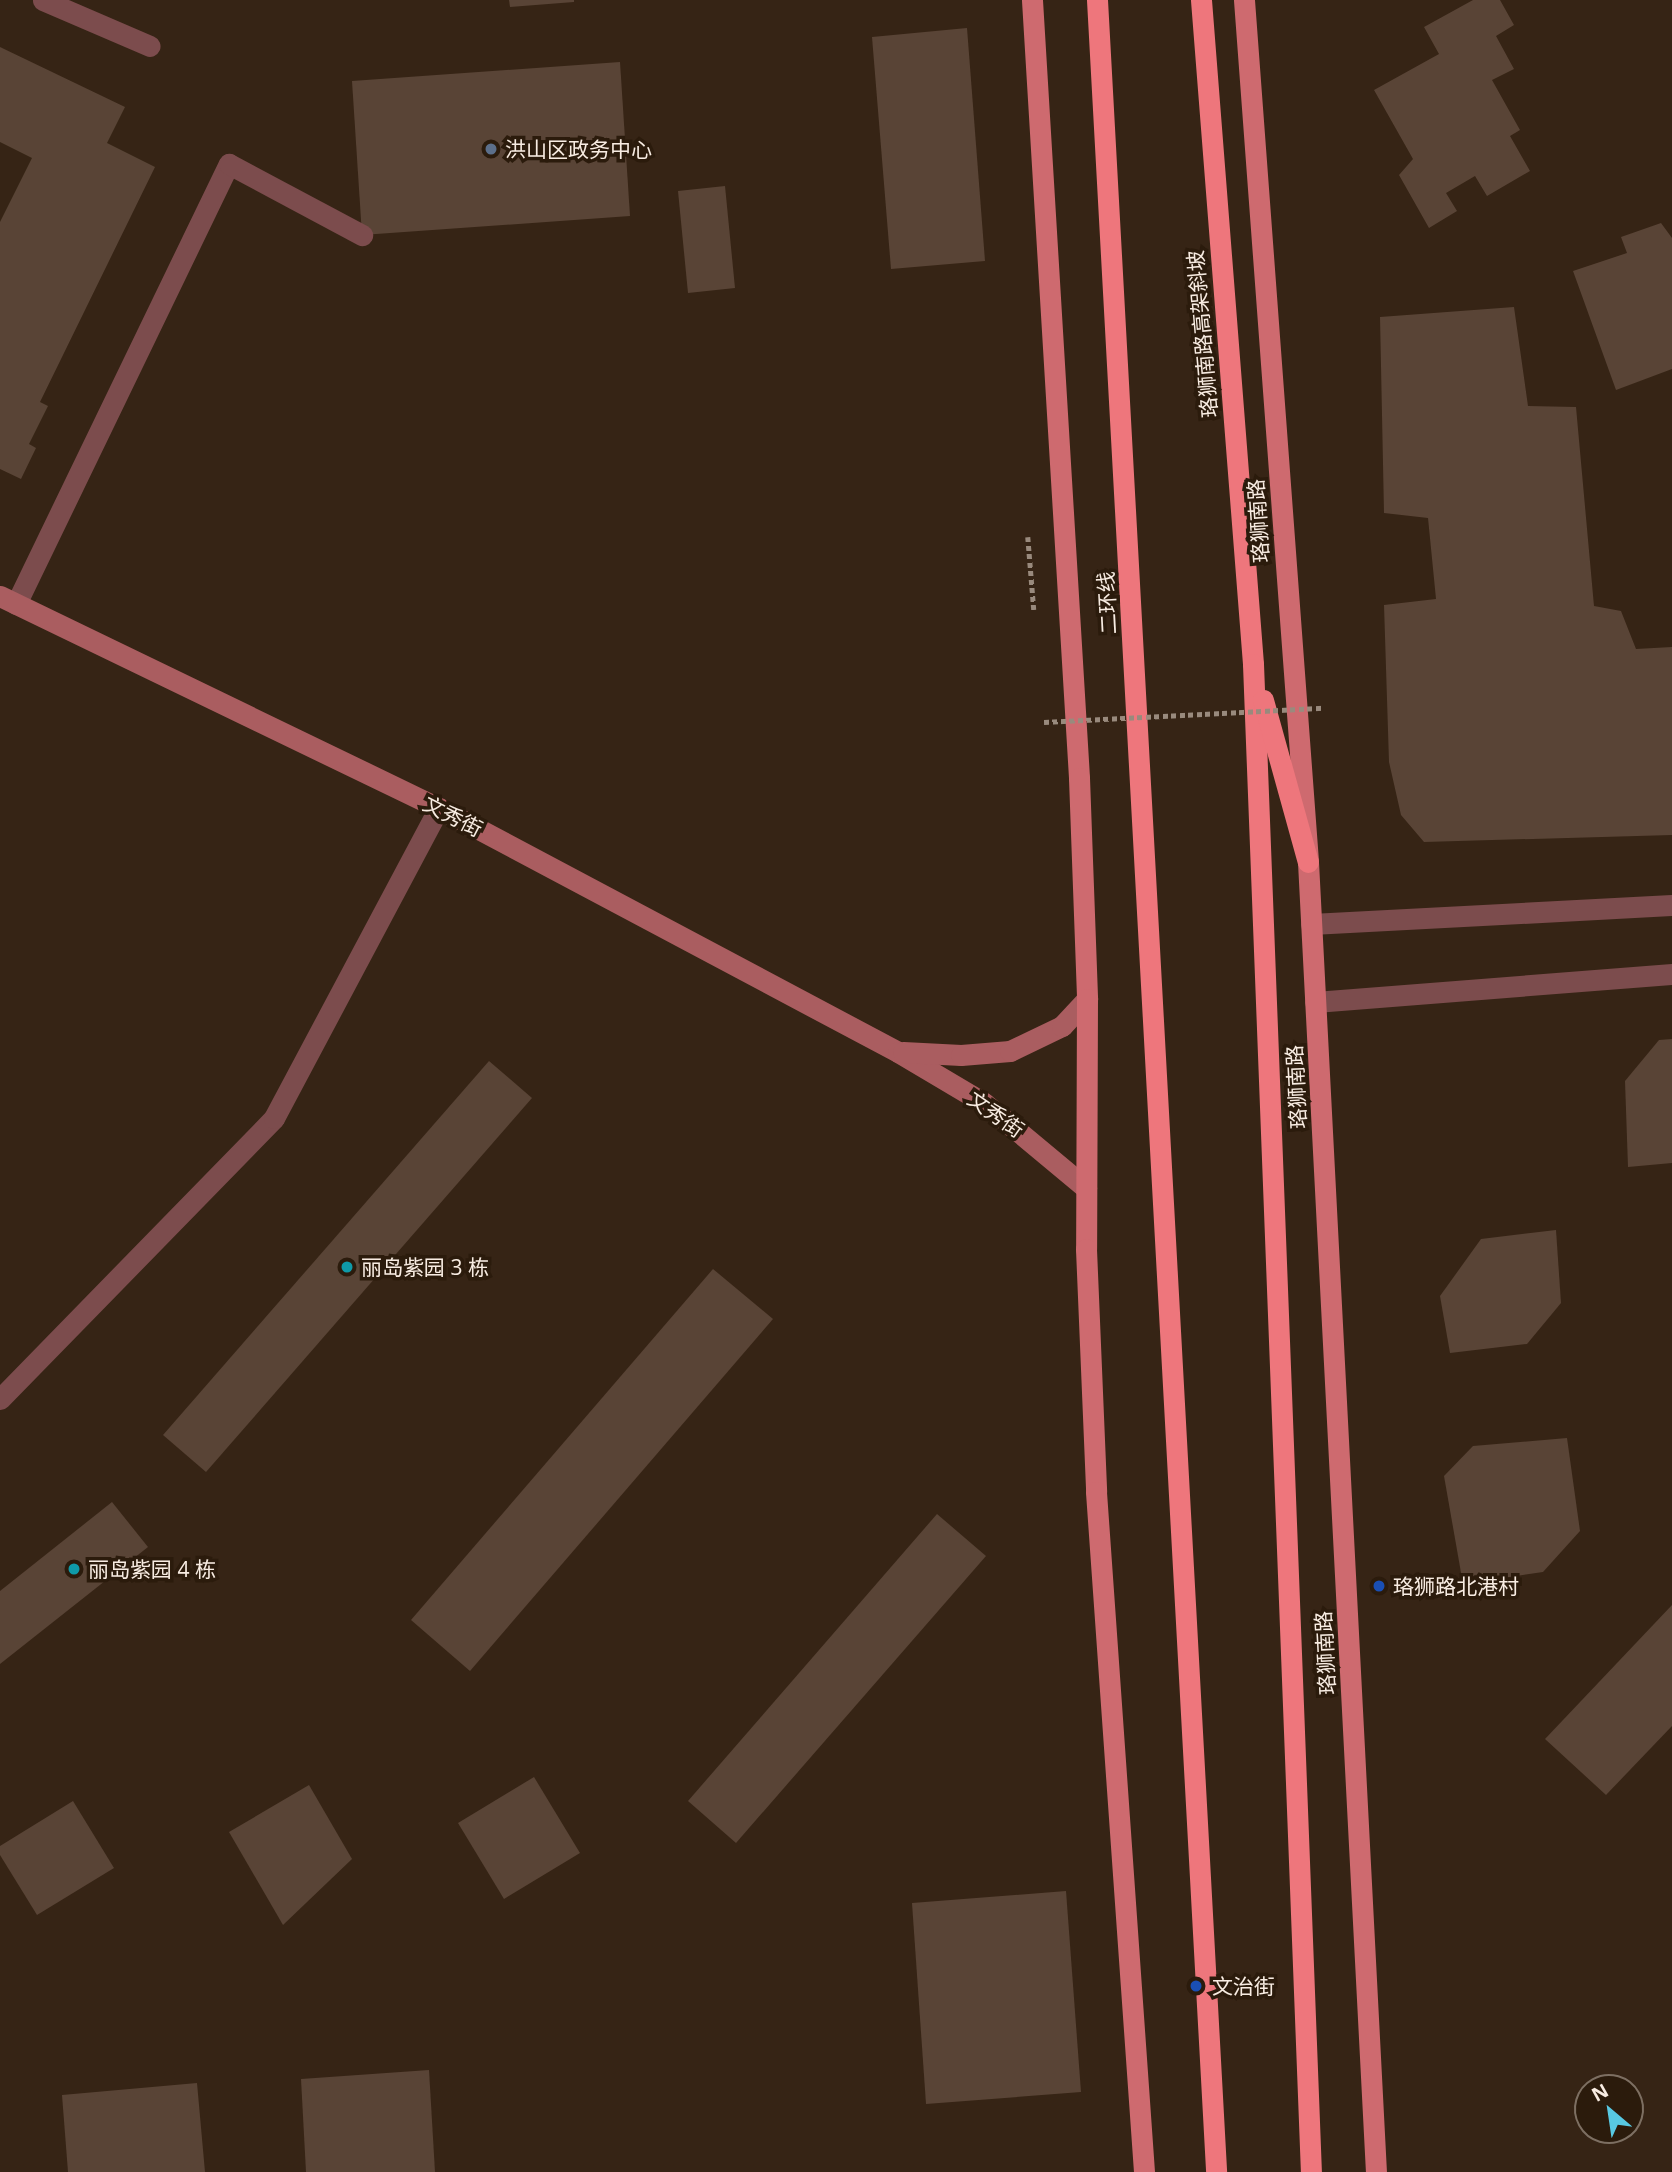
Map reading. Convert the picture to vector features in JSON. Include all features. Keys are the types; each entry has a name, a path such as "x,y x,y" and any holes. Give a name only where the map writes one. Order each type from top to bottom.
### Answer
{"highway":[{"name":"二环线","path":"1097,0 1216,2172"},
{"name":"珞狮南路高架斜坡","path":"1200,0 1253,664"},
{"path":"1253,664 1308,862"},
{"name":"珞狮南路","path":"1253,664 1311,2172"}],"main road":[{"path":"1032,0 1079,778 1087,999 1086,1188 1096,1492 1144,2172"},
{"name":"珞狮南路","path":"1244,0 1308,862 1376,2172"}],"street":[{"path":"43,0 150,46"},
{"path":"8,600 229,164 362,235"},
{"name":"文秀街","path":"8,600 439,808 898,1052 984,1103 1086,1188"},
{"path":"0,1399 274,1118 439,808"},
{"path":"1311,923 1672,905"},
{"path":"1315,1002 1672,974"},
{"name":"文秀街","path":"898,1052 961,1055 1010,1051 1062,1026 1087,999"}],"path":[{"path":"1044,722 1324,708"}],"building":[{"path":"509,0 574,0 574,2 510,7"},
{"path":"1473,0 1500,0 1514,25 1496,36 1514,69 1492,80 1520,130 1510,136 1530,171 1487,196 1475,176 1446,193 1457,211 1429,228 1399,175 1413,159 1374,90 1439,54 1424,27"},
{"path":"967,28 985,261 891,269 872,37"},
{"path":"0,47 125,107 107,143 155,167 40,402 48,406 29,444 36,448 21,479 0,469 0,222 32,158 0,142"},
{"name":"洪山区政务中心","path":"620,62 630,216 362,235 352,81"},
{"path":"725,186 735,288 688,293 678,191"},
{"path":"1661,223 1672,238 1672,369 1616,390 1573,271 1627,253 1621,237"},
{"path":"1514,307 1528,406 1576,407 1594,606 1621,611 1636,649 1672,647 1672,835 1424,842 1401,815 1389,762 1384,605 1436,599 1428,518 1384,513 1380,317"},
{"path":"1672,1039 1672,1163 1628,1167 1625,1081 1659,1040"},
{"name":"丽岛紫园 3 栋","path":"489,1061 532,1098 206,1472 163,1435"},
{"path":"1556,1230 1561,1303 1527,1344 1450,1353 1440,1296 1481,1239"},
{"path":"713,1269 773,1319 470,1671 411,1620"},
{"path":"1567,1438 1580,1531 1543,1572 1463,1584 1444,1476 1473,1446"},
{"name":"丽岛紫园 4 栋","path":"112,1502 148,1547 0,1664 0,1591"},
{"path":"937,1514 986,1556 736,1843 688,1801"},
{"path":"1672,1605 1672,1726 1606,1795 1545,1739"},
{"path":"534,1777 580,1853 504,1899 458,1823"},
{"path":"309,1785 352,1859 283,1925 229,1832"},
{"path":"73,1801 114,1868 37,1915 0,1855 0,1846"},
{"path":"1066,1891 1081,2092 926,2104 912,1903"},
{"path":"429,2070 435,2172 306,2172 301,2079"},
{"path":"197,2083 205,2172 68,2172 62,2095"}],"place":[{"name":"洪山区政务中心","path":"491,149"},
{"name":"丽岛紫园 3 栋","path":"347,1267"},
{"name":"丽岛紫园 4 栋","path":"74,1569"},
{"name":"珞狮路北港村","path":"1379,1586"},
{"name":"文治街","path":"1196,1986"}]}
